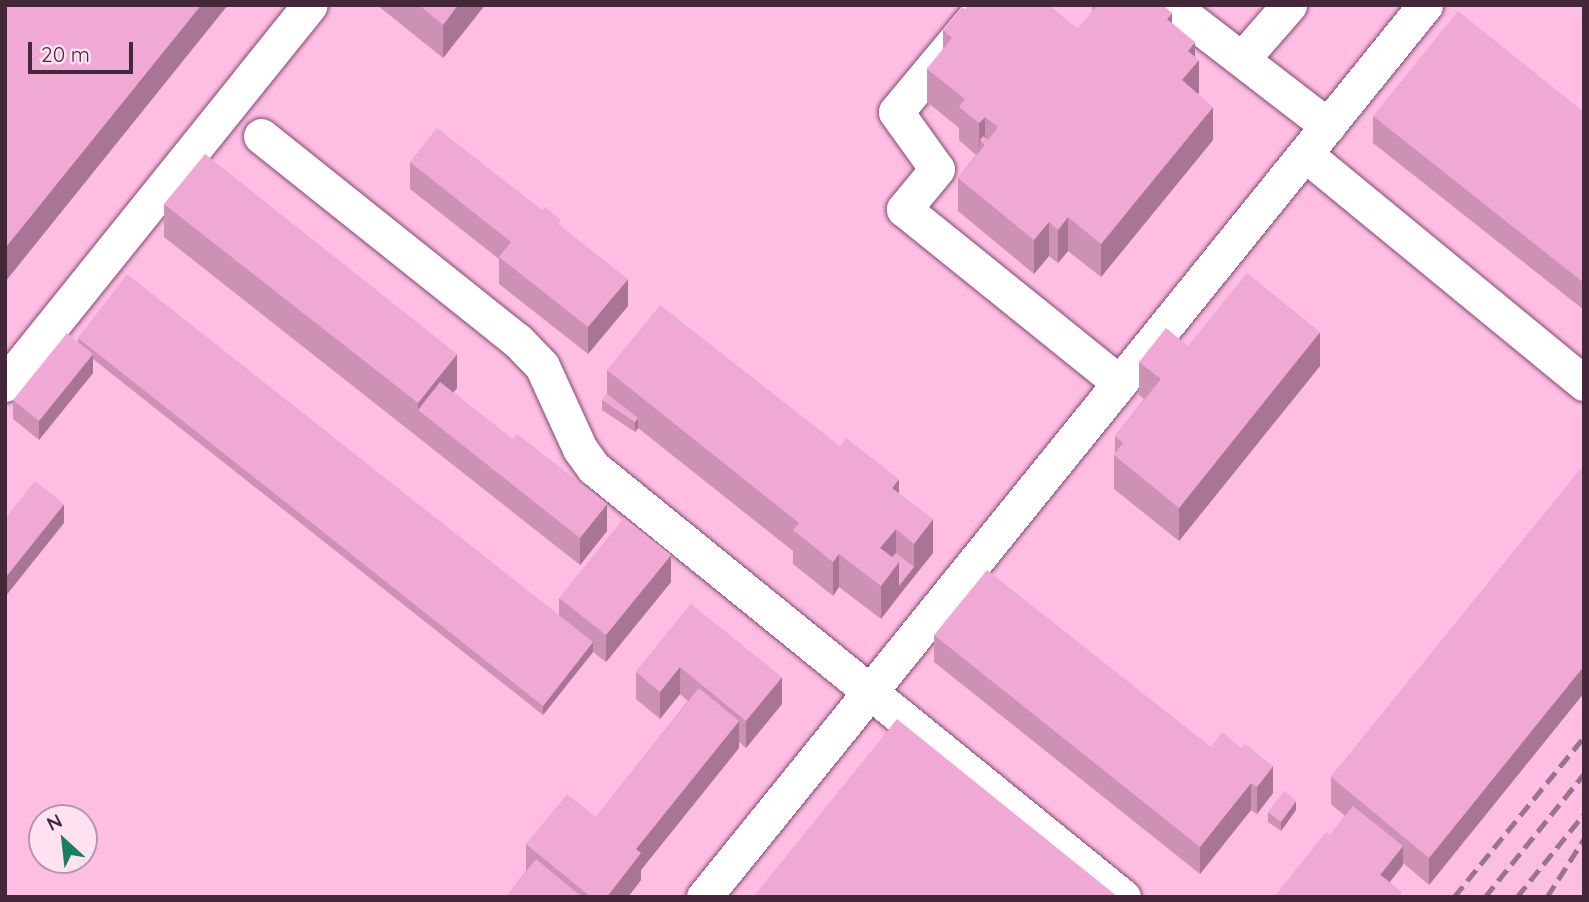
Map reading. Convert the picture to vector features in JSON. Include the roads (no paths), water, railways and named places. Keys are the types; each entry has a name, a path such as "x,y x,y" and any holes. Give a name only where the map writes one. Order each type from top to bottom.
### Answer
{"lane":[{"path":"5,384 310,5"},
{"path":"985,5 896,112 937,169 904,209 1120,383"},
{"path":"1171,5 1328,126"},
{"path":"704,897 1425,5"},
{"path":"1242,60 1284,7"},
{"path":"261,136 517,340 542,366 580,449 594,468 868,694 1123,897"},
{"path":"1305,155 1584,383"}],"railway":[{"path":"1454,897 1584,737"},
{"path":"1485,897 1584,774"},
{"path":"1517,897 1584,814"},
{"path":"1547,897 1584,839"}]}
